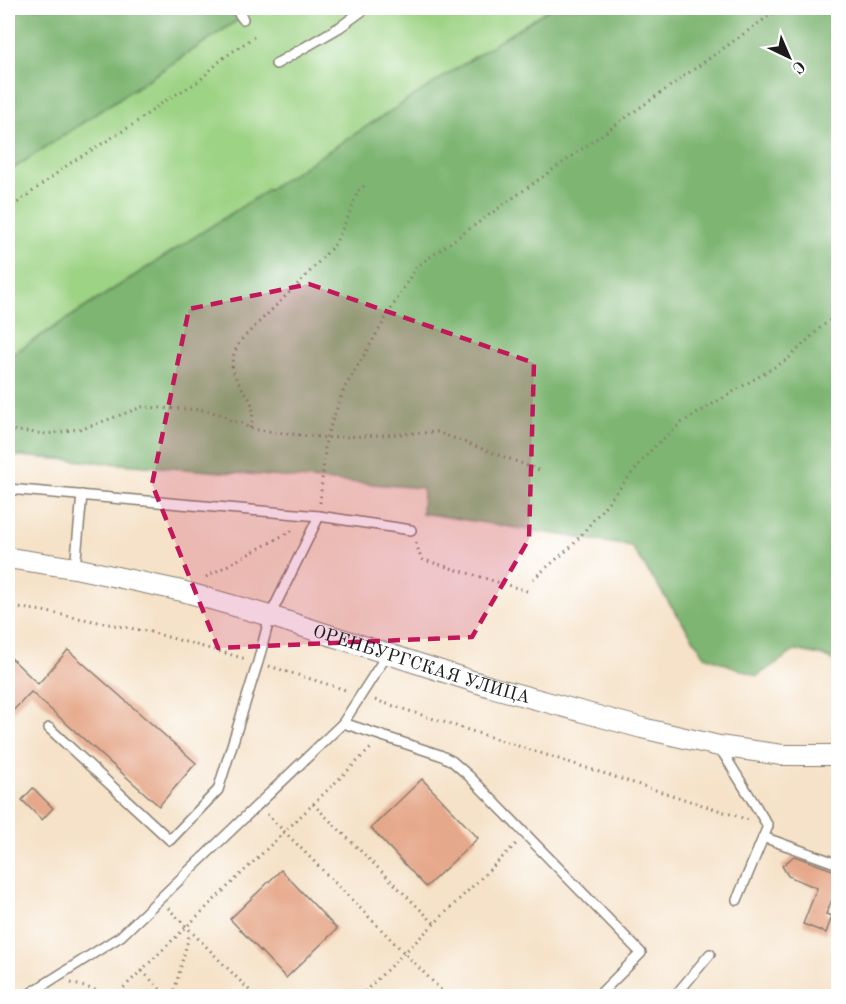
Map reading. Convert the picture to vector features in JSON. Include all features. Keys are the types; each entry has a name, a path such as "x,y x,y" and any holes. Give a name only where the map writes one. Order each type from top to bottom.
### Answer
{"street":[{"name":"ОРЕНБУРГСКАЯ УЛИЦА","path":"8,558 75,568 182,591 270,616 511,693 642,728 719,746 782,755 838,755"}],"lane":[{"path":"235,8 243,19"},
{"path":"276,64 340,27 366,8"},
{"path":"8,489 319,516 411,530"},
{"path":"75,568 82,495"},
{"path":"49,728 170,840 218,790 270,616 319,516"},
{"path":"26,996 121,936 343,723 388,653"},
{"path":"343,723 452,761 641,952 598,996"},
{"path":"719,746 768,826 737,900"},
{"path":"763,837 838,864"},
{"path":"675,996 710,954"}],"path":[{"path":"182,591 319,516 326,438 344,389 416,267 780,8"},
{"path":"835,8 838,21"},
{"path":"8,210 69,164 199,81 222,59 255,36"},
{"path":"250,429 252,402 237,381 231,367 234,351 241,340 335,244 358,191 365,185"},
{"path":"533,579 572,546 652,449 681,423 788,359 838,314"},
{"path":"8,430 44,435 56,433 85,428 142,407 204,410 223,415 250,429 326,438 438,432 539,470"},
{"path":"411,530 421,560 527,591"},
{"path":"8,607 37,610 150,632 258,662 768,826"},
{"path":"55,978 116,996 383,736"},
{"path":"313,804 435,924"},
{"path":"258,805 447,996"},
{"path":"360,996 526,834"},
{"path":"159,899 255,996"},
{"path":"174,996 190,932"},
{"path":"141,971 167,996"}],"highlighted area":[{"path":"309,284 534,363 529,539 472,637 218,648 152,484 189,309"}],"green space":[{"path":"8,8 256,8 8,172"},
{"path":"256,8 551,8 8,357 8,172"},
{"path":"551,8 838,8 838,663 824,656 796,650 757,676 705,656 631,546 422,513 423,488 8,455 8,357"}],"building":[{"path":"68,650 196,763 159,806 31,692 8,716 8,655 38,684"},
{"path":"422,779 478,838 426,887 371,828"},
{"path":"33,788 53,808 42,820 22,800"},
{"path":"794,856 838,872 838,896 834,895 826,914 832,916 826,933 803,924 817,888 788,876 782,866"},
{"path":"281,870 337,929 286,978 230,919"}]}
